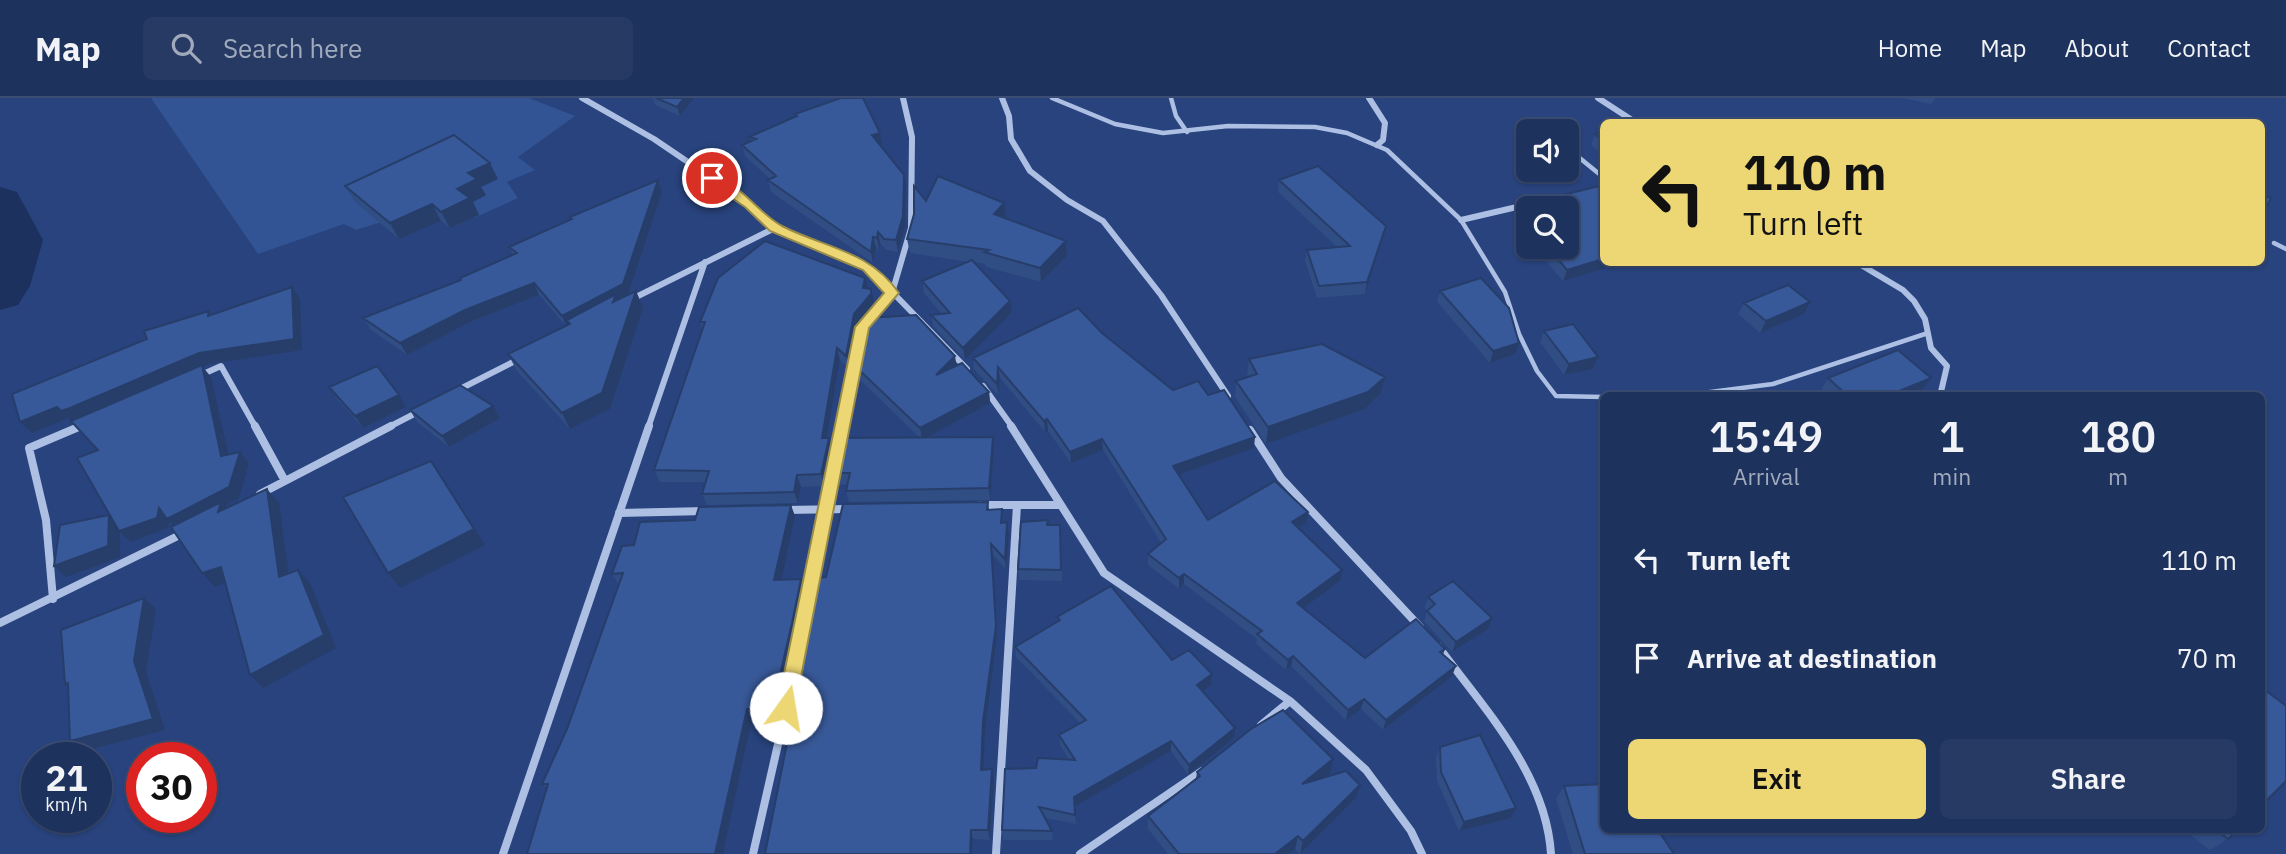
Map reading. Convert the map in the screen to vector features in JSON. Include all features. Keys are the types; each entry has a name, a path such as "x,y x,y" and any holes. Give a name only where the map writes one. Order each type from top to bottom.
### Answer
{"street":[{"path":"582,98 654,139 750,204 775,228 868,267 993,397 1104,573 1290,701 1366,770 1412,831 1423,854"},
{"path":"803,635 862,327 892,293 911,228 912,137 903,98"},
{"path":"1002,98 1009,116 1012,139 1030,171 1067,200 1103,222 1161,295 1231,400"},
{"path":"1369,98 1385,123 1383,140 1377,145"},
{"path":"1598,98 1630,119"},
{"path":"1461,220 1516,208"},
{"path":"618,306 775,228"},
{"path":"503,854 705,261"},
{"path":"1862,266 1909,295 1925,319 1931,348 1947,366 1941,392"},
{"path":"446,397 532,352"},
{"path":"196,377 221,366 285,481"},
{"path":"248,500 433,404"},
{"path":"53,599 47,520 29,448 93,421"},
{"path":"1245,422 1281,478 1447,656 1525,765 1549,824 1551,854"},
{"path":"996,854 1017,505"},
{"path":"977,506 1060,505"},
{"path":"772,510 855,509"},
{"path":"619,513 716,511"},
{"path":"0,623 187,531"},
{"path":"753,854 797,660"},
{"path":"1250,733 1290,701"},
{"path":"1080,854 1185,786 1210,765"}],"lane":[{"path":"1052,98 1115,124 1163,133 1228,126 1315,127 1347,133 1377,145 1404,164 1461,220 1506,292 1519,334 1548,388 1556,396 1600,397"},
{"path":"1171,98 1176,116 1187,132"},
{"path":"1579,158 1600,175"},
{"path":"2274,243 2286,249"},
{"path":"1710,392 1773,384 1928,333"}],"shaded area":[{"path":"151,98 529,98 575,116 518,157 535,170 507,182 518,198 474,218 465,208 434,224 413,212 356,230 344,224 258,254"}],"building":[{"path":"656,98 684,98 677,107"},
{"path":"841,98 863,98 880,133 872,135 904,175 903,216 896,240 884,239 878,232 877,238 873,237 871,252 768,180 776,176 742,145 756,139 749,137 797,116 795,114"},
{"path":"454,135 490,163 468,173 477,179 457,189 470,198 441,212 432,204 390,223 345,186"},
{"path":"1318,166 1386,226 1367,282 1319,286 1307,250 1350,246 1279,180"},
{"path":"938,176 1004,203 994,214 1066,241 1040,268 984,252 989,250 907,239 914,214 914,186 926,201"},
{"path":"658,180 623,284 562,316 534,283 465,310 400,343 363,318 461,280 460,278 517,253 509,247 572,219 570,217"},
{"path":"1600,186 1600,260 1567,270 1558,259 1579,259 1579,196 1559,196"},
{"path":"2265,196 2271,198 2265,209"},
{"path":"765,241 865,278 863,288 871,289 871,294 854,314 846,356 837,348 822,438 829,438 821,474 797,475 794,492 702,494 709,471 654,470 705,322 700,322 718,278"},
{"path":"972,260 1010,301 963,348 931,315 950,313 922,281"},
{"path":"1481,278 1509,308 1519,343 1493,351 1440,291"},
{"path":"1788,285 1810,302 1766,321 1744,303"},
{"path":"292,287 294,339 199,353 70,408 61,411 57,407 20,422 12,394 147,339 144,331 209,311 208,316"},
{"path":"636,291 602,393 562,413 508,354 570,324 567,320 616,294 613,302"},
{"path":"1078,308 1102,333 1173,390 1198,381 1208,395 1224,390 1255,437 1173,466 1208,520 1275,481 1308,512 1292,522 1342,570 1297,603 1365,658 1416,619 1445,649 1440,652 1456,666 1386,720 1364,699 1348,710 1293,656 1288,660 1257,634 1262,631 1184,574 1179,578 1148,554 1166,539 1102,439 1070,452 1047,419 1044,421 998,367 997,384 973,358"},
{"path":"868,314 868,318 916,315 955,356 936,375 962,363 989,392 920,428 855,366"},
{"path":"1573,324 1598,357 1569,364 1544,331"},
{"path":"1322,344 1385,377 1368,392 1268,427 1236,381 1257,374 1249,359"},
{"path":"1898,350 1931,378 1897,392 1844,392 1828,378"},
{"path":"202,365 221,456 240,452 229,487 167,519 159,508 157,518 119,531 77,458 98,450 71,421"},
{"path":"377,366 399,395 355,416 329,387"},
{"path":"460,385 493,406 442,436 410,410"},
{"path":"993,437 989,488 846,491 850,473 835,473 842,438"},
{"path":"431,461 474,529 388,573 343,497"},
{"path":"267,489 279,577 298,570 324,635 250,675 221,567 202,573 171,527 221,502 218,512"},
{"path":"988,502 987,510 1002,509 1001,523 1007,522 1005,559 991,544 996,626 983,721 981,770 992,769 988,830 971,830 970,854 765,854 792,718 784,716 815,578 826,577 843,504"},
{"path":"791,505 774,580 801,579 792,623 771,713 747,709 715,854 527,854 548,784 542,784 567,729 623,573 612,574 622,546 634,545 640,522 695,520 699,507"},
{"path":"109,515 108,546 54,566 60,525"},
{"path":"1048,520 1047,525 1060,525 1061,570 1018,569 1021,522"},
{"path":"1453,581 1492,618 1456,642 1427,611 1435,604 1428,597"},
{"path":"1111,586 1172,660 1189,650 1212,674 1197,685 1235,728 1189,765 1171,741 1074,797 1075,815 1039,807 1052,831 1002,830 1005,769 1036,768 1038,758 1075,760 1059,735 1086,720 1015,647 1060,620 1057,617"},
{"path":"144,598 134,661 153,719 70,741 68,683 65,684 61,630"},
{"path":"2265,690 2286,706 2286,781 2265,802"},
{"path":"1283,710 1333,759 1302,784 1346,771 1360,785 1303,841 1298,836 1275,854 1179,854 1148,816 1200,776 1197,772 1251,729"},
{"path":"1480,735 1516,808 1464,822 1441,772 1440,747"},
{"path":"1600,784 1600,833 1660,833 1674,854 1585,854 1564,786"},
{"path":"2220,833 2235,833 2228,839"}],"waterway":[{"path":"0,202 19,240 5,286 0,293"}],"route":[{"path":"712,178 750,204 775,228 868,267 892,293 862,327 803,635 786,708"}]}
